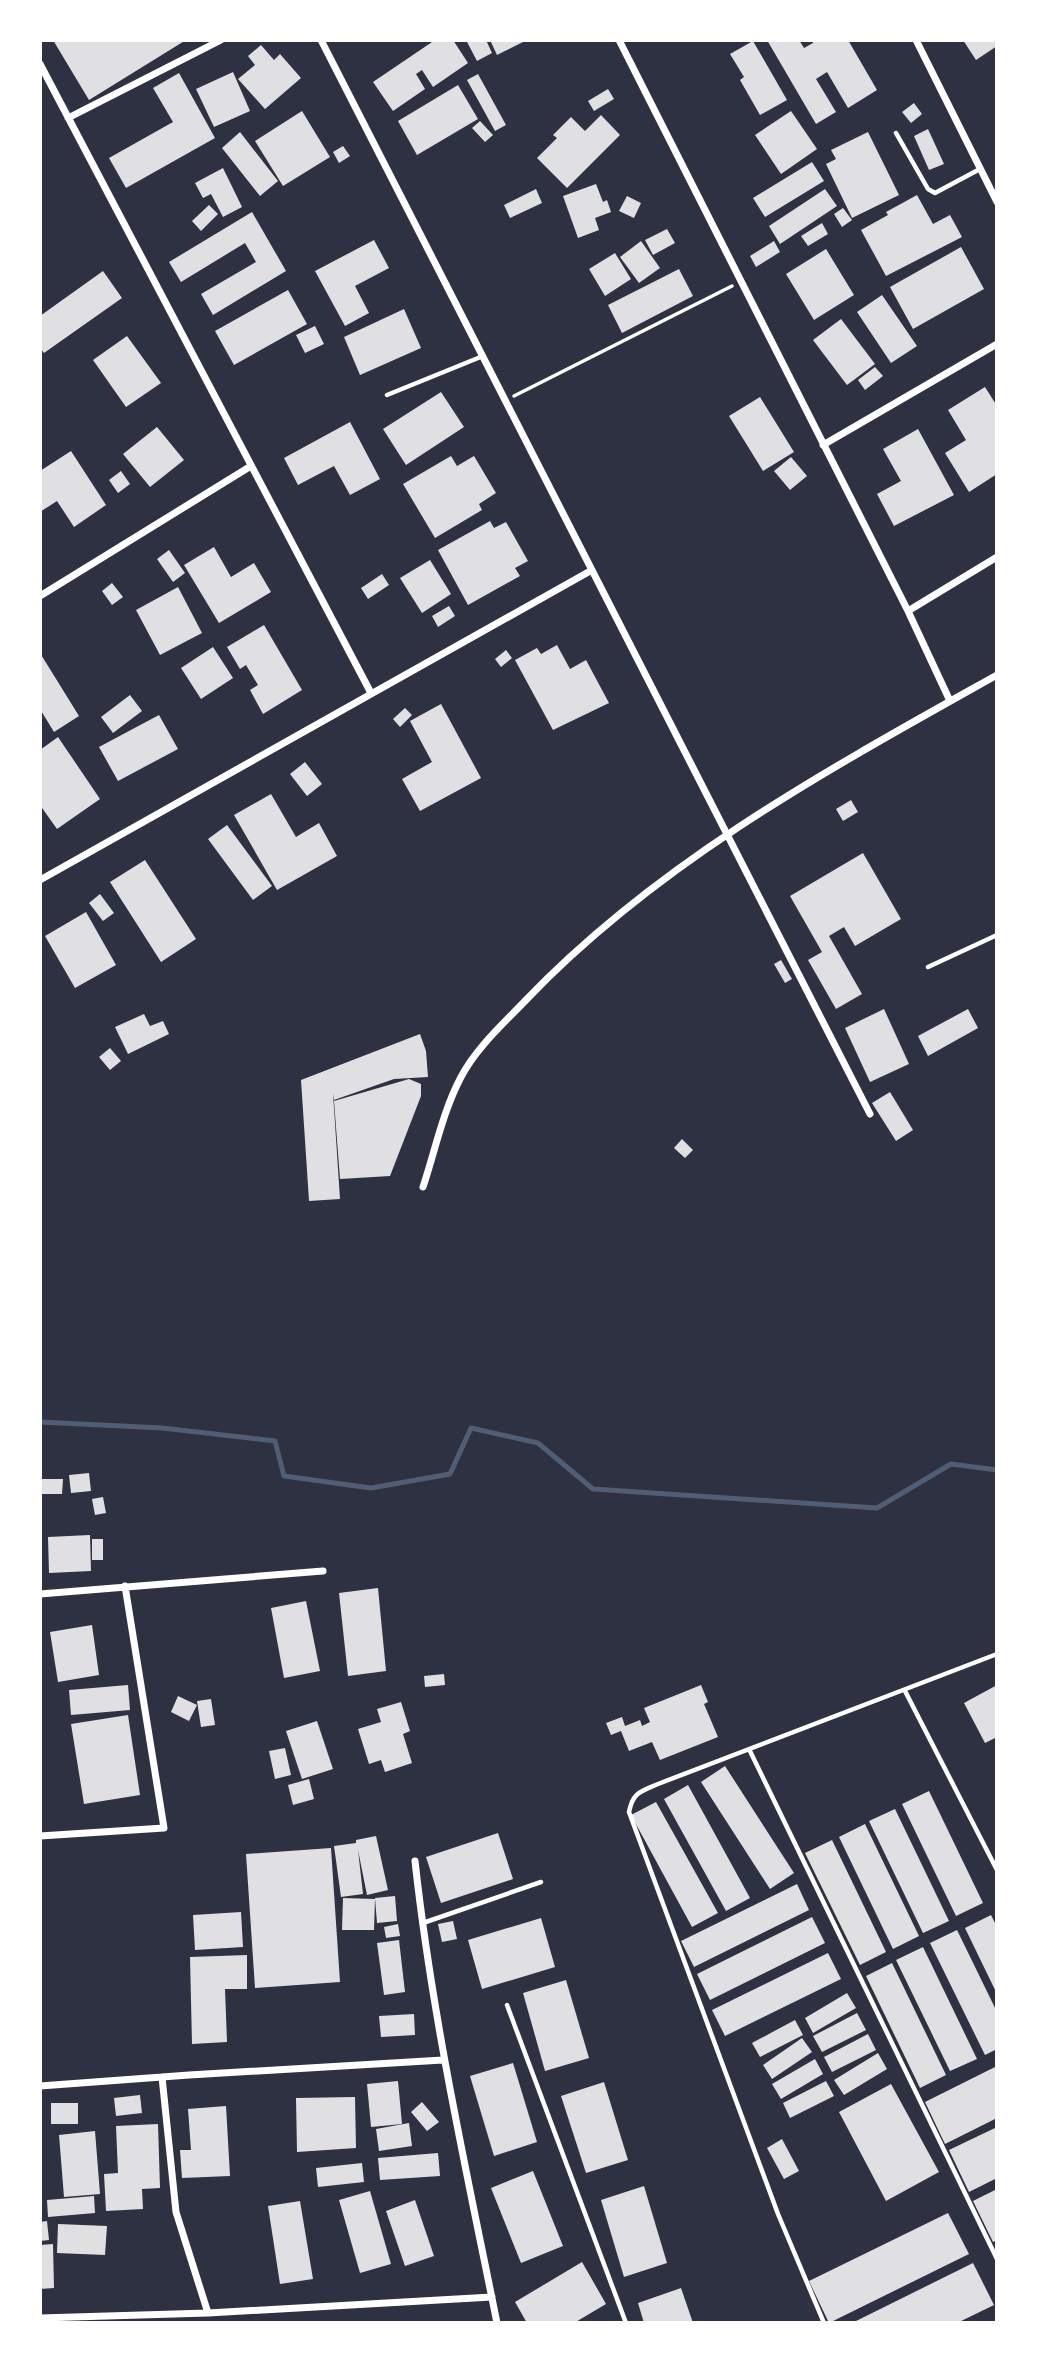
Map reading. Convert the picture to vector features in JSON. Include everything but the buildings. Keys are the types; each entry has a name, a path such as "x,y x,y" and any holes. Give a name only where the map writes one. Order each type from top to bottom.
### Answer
{"street":[{"path":"68,118 221,40"},
{"path":"321,40 870,1114"},
{"path":"619,40 908,611 950,701"},
{"path":"916,40 997,202"},
{"path":"40,64 371,693"},
{"path":"823,445 997,344"},
{"path":"40,596 251,466"},
{"path":"908,611 997,557"},
{"path":"40,880 592,570"},
{"path":"424,1187 446,1114 462,1075 492,1036 545,980 606,926 727,833 997,675"},
{"path":"40,1594 323,1571"},
{"path":"40,1836 164,1828 125,1586"},
{"path":"415,1861 443,2060 497,2323"},
{"path":"40,2086 443,2060"},
{"path":"162,2077 176,2212 208,2313"},
{"path":"40,2318 208,2313 492,2297"}],"lane":[{"path":"896,133 928,189 935,193 980,169"},
{"path":"387,395 483,356"},
{"path":"928,967 997,935"},
{"path":"824,2323 778,2214 629,1812 632,1799 640,1792 997,1654"},
{"path":"905,1690 997,1870"},
{"path":"749,1749 997,2259"},
{"path":"422,1924 541,1882"},
{"path":"507,2005 626,2323"}],"path":[{"path":"506,400 740,281"}],"waterway":[{"path":"40,1422 162,1428 275,1441 284,1476 371,1488 450,1474 471,1428 538,1443 593,1489 877,1508 951,1464 997,1470"}]}
